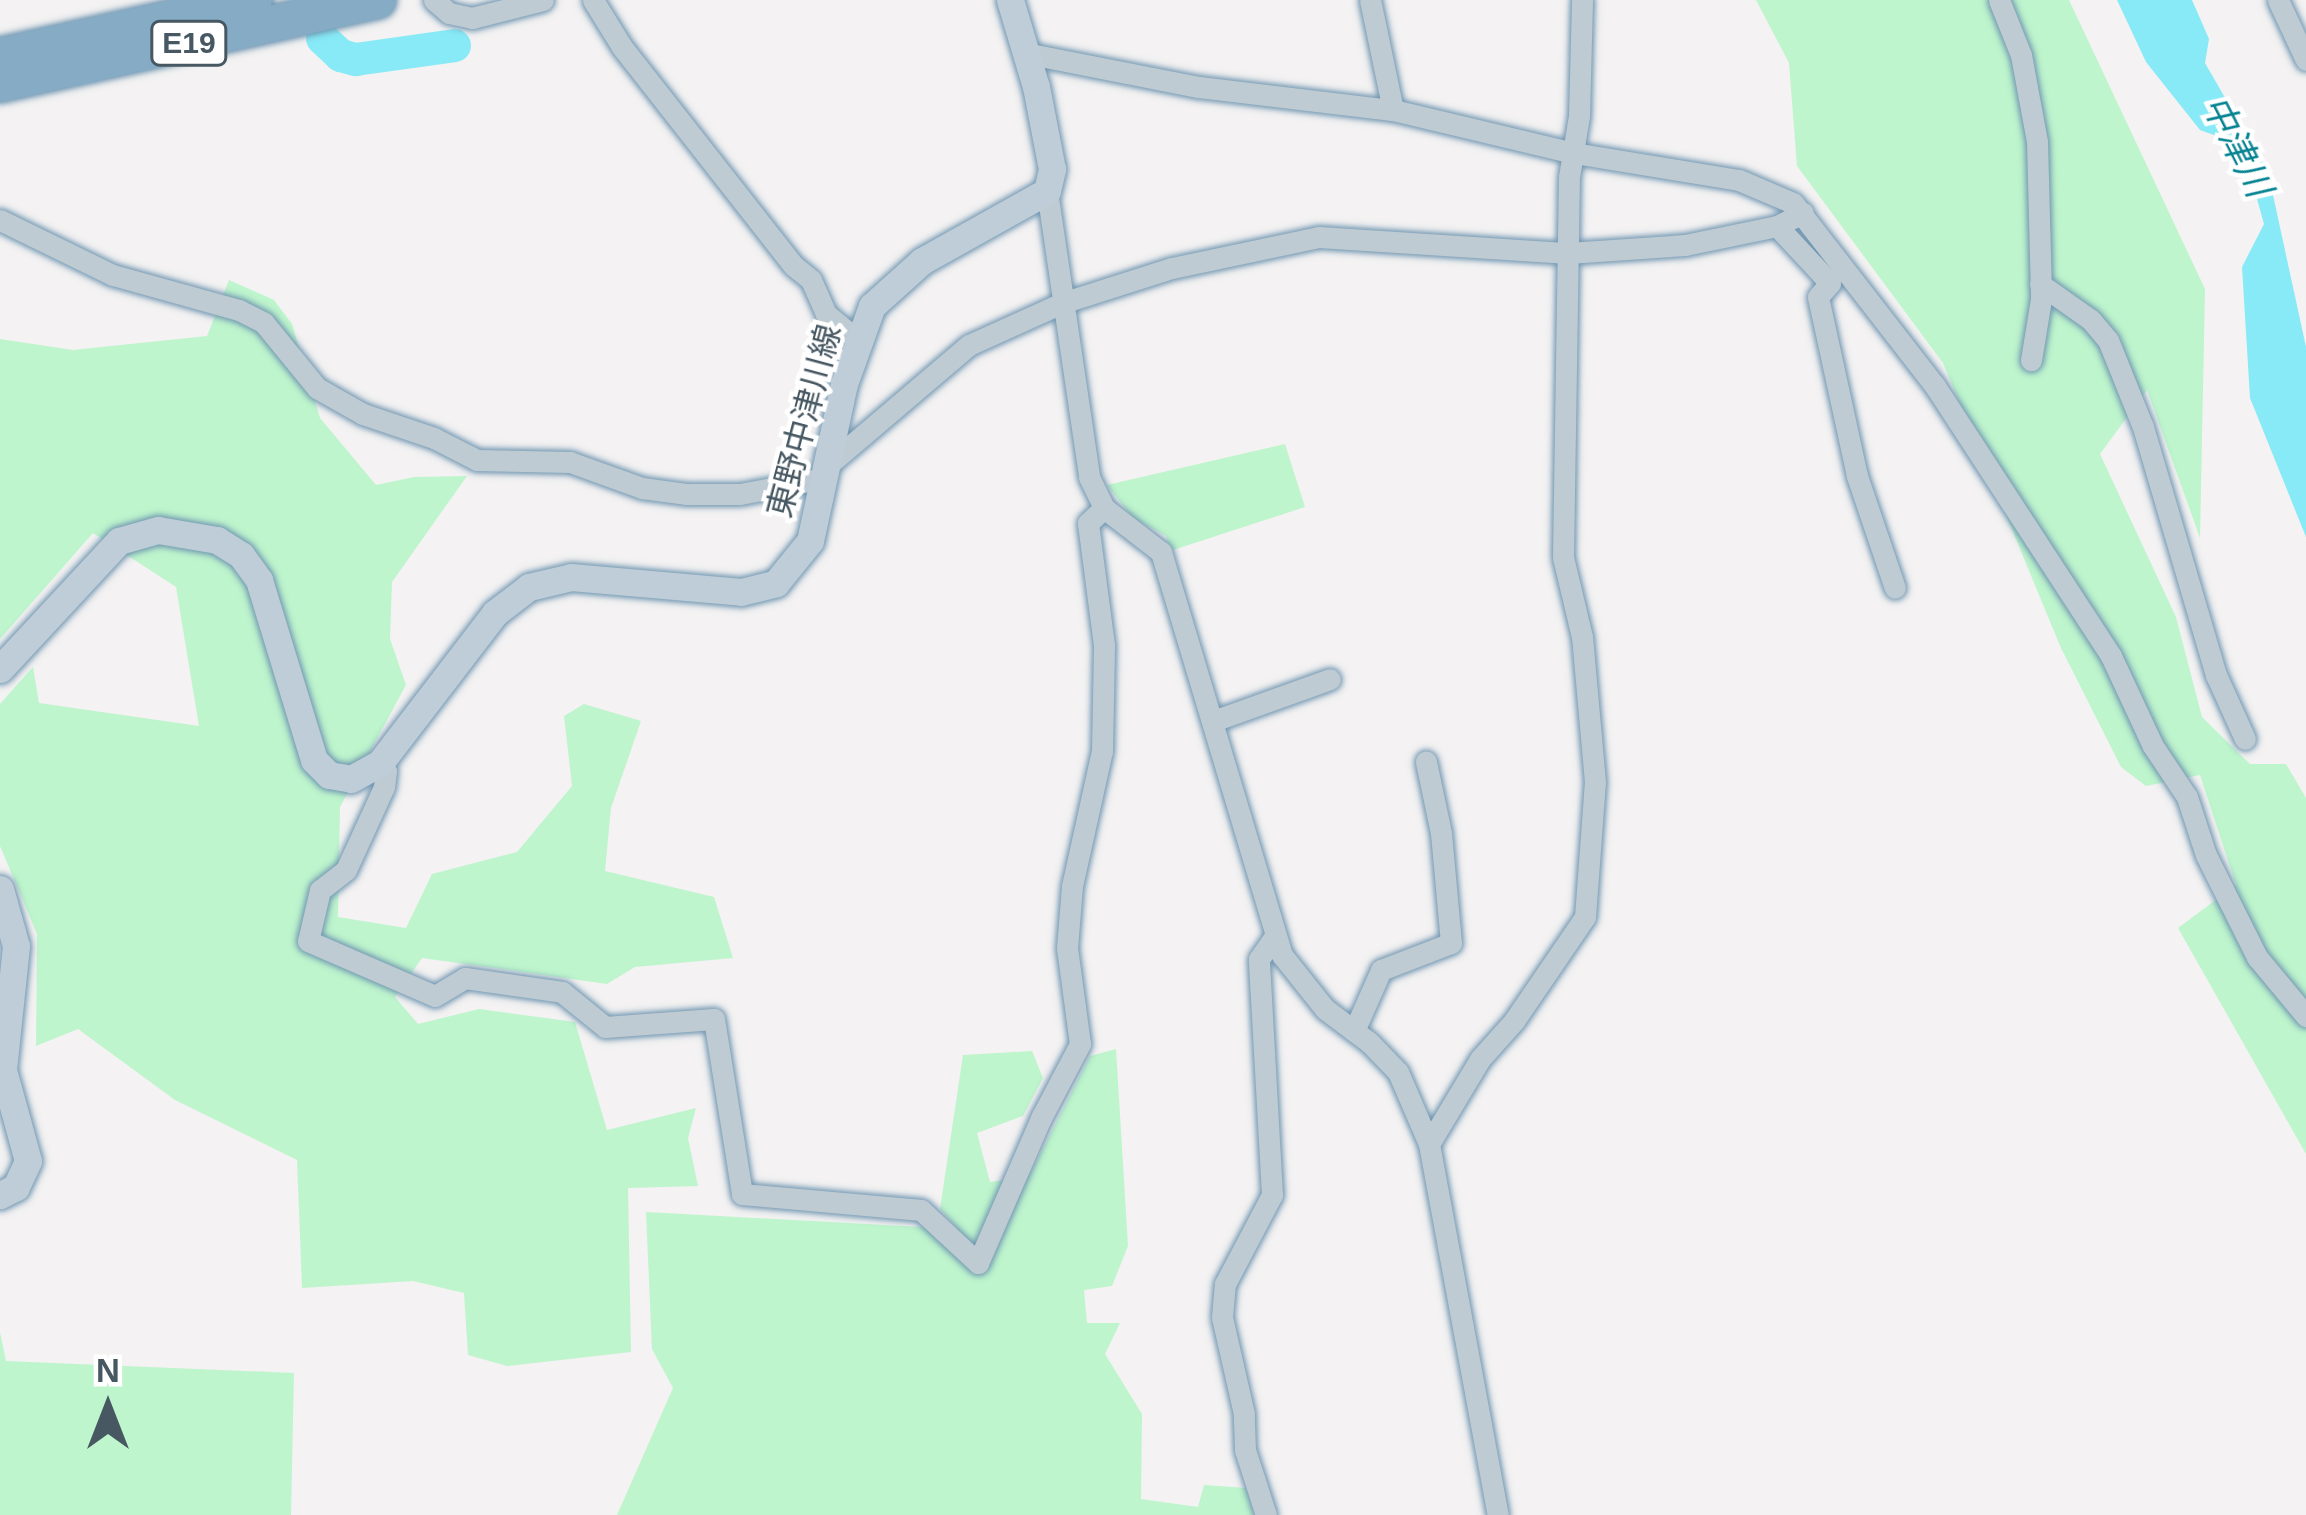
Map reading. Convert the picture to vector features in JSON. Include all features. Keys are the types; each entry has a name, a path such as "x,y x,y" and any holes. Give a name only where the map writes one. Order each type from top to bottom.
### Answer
{"highway":[{"name":"E19","path":"0,56 254,0"},
{"name":"E19","path":"0,84 378,0"}],"main road":[{"path":"1010,0 1052,169 1047,191"},
{"name":"東野中津川線","path":"380,763 495,613 516,595 571,577 741,592 765,589 805,553 872,306 902,274 1047,191"},
{"path":"0,669 119,541 158,530 202,536 241,554 259,580 314,760 339,779 360,778 380,763"},
{"path":"0,889 16,946 3,1070 28,1161 16,1186 0,1195"}],"street":[{"path":"434,0 449,13 472,18 542,0"},
{"path":"593,0 622,46 794,266 811,280 826,314 859,341"},
{"path":"1370,0 1393,110"},
{"path":"1429,1144 1480,1059 1514,1021 1586,917 1595,782 1582,638 1563,556 1568,253 1582,0"},
{"path":"1999,0 2034,109 2040,284 2031,360"},
{"path":"2278,0 2306,61"},
{"path":"1024,53 1198,87 1393,110 1574,153 1739,180 1779,193 1803,213 1934,386 2111,656 2153,746 2187,796 2206,855 2248,940 2273,981 2306,1016"},
{"path":"1047,191 1089,477 1104,508 1161,552 1275,936 1298,981 1398,1072 1429,1144 1498,1515"},
{"path":"0,220 113,275 239,310 264,323 317,388 362,414 434,438 477,460 569,462 641,488 740,494 827,471 968,345 1062,303 1172,268 1319,237 1568,253 1685,244 1777,226 1803,213"},
{"path":"1777,226 1830,284 1818,297 1857,476 1895,588"},
{"path":"2040,284 2091,320 2108,340 2144,427 2216,675 2245,739"},
{"path":"380,763 386,771 384,787 346,870 320,890 308,941 436,996 465,978 562,992 605,1027 714,1019 742,1194 921,1210 978,1263 1040,1118 1080,1044 1067,948 1072,886 1102,751 1104,645 1088,523 1104,508"},
{"path":"1214,721 1330,679"},
{"path":"1354,1031 1382,970 1451,943 1442,833 1426,762"},
{"path":"1266,1515 1245,1450 1244,1414 1222,1317 1226,1284 1272,1196 1259,959 1275,936"}],"green space":[{"path":"1756,0 2069,0 2205,289 2200,538 2147,390 2100,454 2176,617 2202,717 2250,764 2286,764 2306,798 2306,1154 2178,928 2236,885 2200,775 2146,786 2121,767 2061,648 1943,363 1797,166 1789,63"},
{"path":"229,280 274,300 292,324 320,418 376,485 414,477 467,476 392,582 390,639 406,685 340,807 338,917 406,928 432,874 517,852 572,786 564,716 584,704 641,721 611,808 605,871 714,897 733,958 635,967 607,984 422,958 395,997 418,1024 479,1009 575,1022 607,1130 696,1108 688,1138 698,1186 628,1188 631,1352 507,1366 468,1355 464,1293 413,1281 302,1288 297,1160 175,1100 78,1029 36,1046 37,934 0,846 0,704 33,667 39,703 199,726 176,587 93,533 0,639 0,339 73,350 207,336"},
{"path":"1285,444 1305,507 1170,551 1166,536 1133,518 1107,485"},
{"path":"1116,1049 1128,1246 1112,1286 1084,1290 1087,1323 1120,1323 1105,1354 1142,1414 1141,1499 1198,1507 1204,1485 1246,1488 1254,1515 617,1515 673,1388 652,1349 646,1212 958,1229 940,1209 963,1055 1032,1051 1043,1078 1023,1116 977,1133 990,1182 1029,1176 1090,1056"},
{"path":"0,1332 6,1361 294,1373 291,1515 0,1515"}],"water":[{"name":"中津川","path":"2117,0 2192,0 2209,39 2205,63 2268,172 2306,347 2306,537 2250,398 2242,267 2264,224 2255,192 2214,135 2200,130 2146,62"}],"waterway":[{"path":"322,38 340,55 355,59 454,45"}]}
